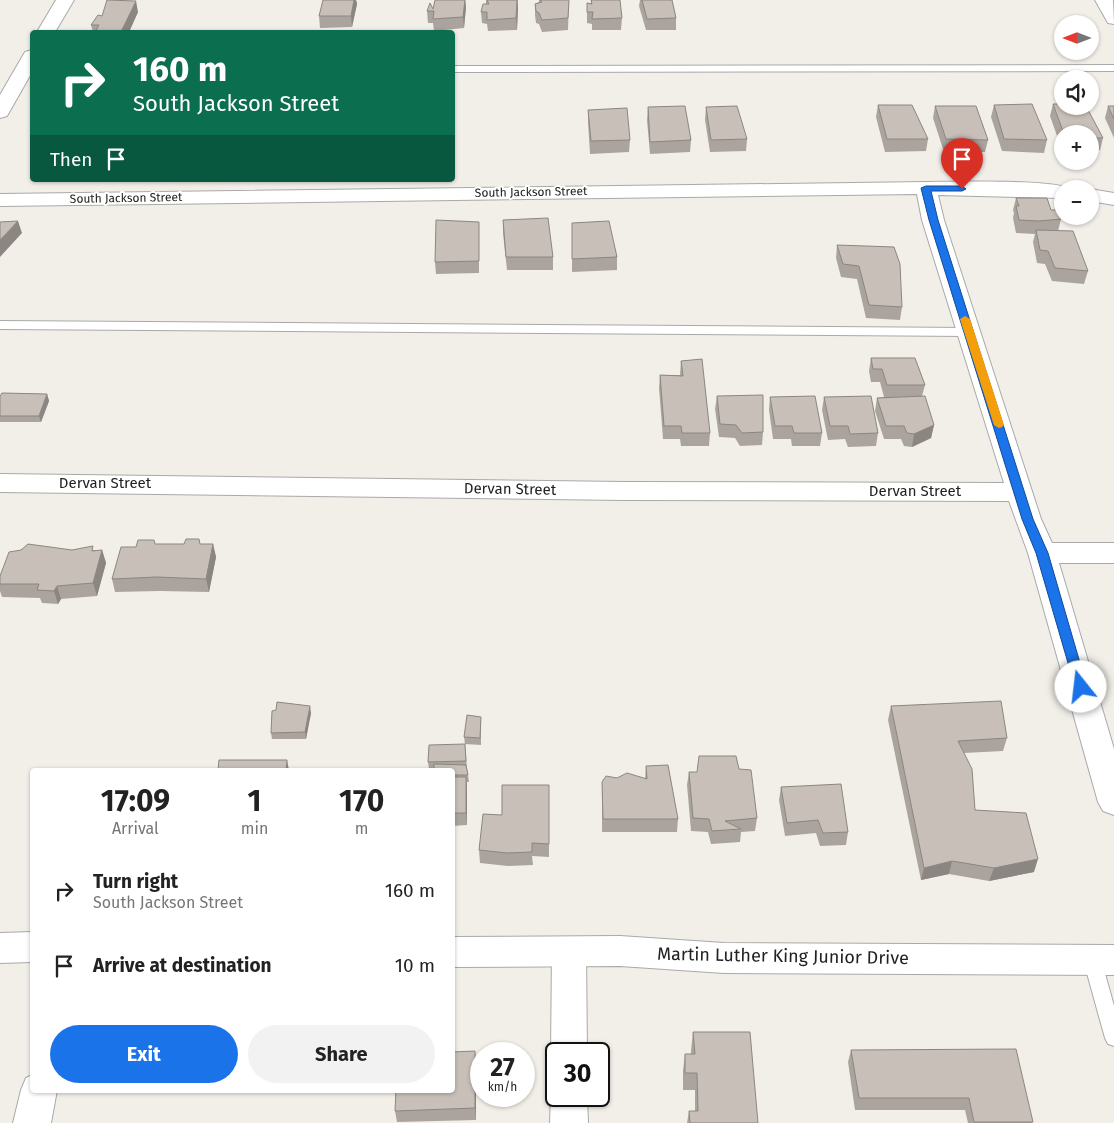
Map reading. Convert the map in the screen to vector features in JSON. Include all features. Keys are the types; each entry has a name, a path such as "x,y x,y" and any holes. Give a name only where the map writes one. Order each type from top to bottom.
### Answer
{"street":[{"path":"47,30 65,0"},
{"path":"1104,0 1114,19"},
{"path":"0,112 30,65"},
{"path":"926,188 933,220 1028,519 1042,553 1114,802"},
{"name":"South Jackson Street","path":"0,200 926,188 1054,191"},
{"path":"1099,197 1114,199"},
{"name":"Dervan Street","path":"0,483 624,491 1020,492"},
{"path":"1042,553 1114,554"},
{"path":"0,948 30,947"},
{"name":"Martin Luther King Junior Drive","path":"455,952 620,951 724,958 1103,959"},
{"path":"569,952 569,1042"},
{"path":"32,1123 38,1093"},
{"path":"569,1107 569,1123"}],"lane":[{"path":"455,69 1114,68"},
{"path":"0,325 969,332"},
{"path":"1103,959 1114,1038"}],"building":[{"path":"107,0 136,1 122,30 96,30 99,25 91,25 98,15 102,16"},
{"path":"323,0 354,0 351,16 319,16"},
{"path":"435,0 465,0 463,17 433,19 434,11 427,11 430,3 433,9"},
{"path":"487,0 517,0 516,18 487,20 487,12 481,12 483,4 489,4"},
{"path":"540,0 569,0 568,18 542,20 536,11 535,4 542,2"},
{"path":"591,0 620,0 622,18 592,19 593,12 587,12 587,3 592,4"},
{"path":"642,0 672,0 676,18 647,19"},
{"path":"1032,104 1047,140 1004,139 994,105"},
{"path":"878,105 912,105 928,139 887,139"},
{"path":"685,106 691,140 650,142 648,107"},
{"path":"737,106 747,139 711,140 706,107"},
{"path":"935,106 976,106 988,140 946,139"},
{"path":"1108,106 1114,106 1114,119"},
{"path":"627,108 630,140 591,141 588,110"},
{"path":"1057,115 1091,115 1096,125 1061,125"},
{"path":"1016,198 1047,198 1051,210 1054,210 1054,220 1019,220 1016,206 1019,206"},
{"path":"548,218 553,257 506,257 503,220"},
{"path":"436,220 479,222 479,261 435,262"},
{"path":"18,221 0,240 0,222"},
{"path":"609,221 617,257 572,259 572,223"},
{"path":"1036,230 1073,231 1088,271 1055,268 1048,251 1040,250"},
{"path":"837,245 894,247 900,264 902,307 869,305 859,266 843,264"},
{"path":"871,358 915,358 925,385 887,385 882,369 873,369"},
{"path":"702,359 710,433 682,433 681,426 664,426 660,375 683,376 681,361"},
{"path":"2,393 47,394 39,416 0,416 0,396"},
{"path":"763,395 763,432 742,433 736,425 720,424 717,396"},
{"path":"815,396 822,433 794,433 792,426 775,426 770,397"},
{"path":"871,396 878,433 850,434 848,426 830,426 824,397"},
{"path":"925,396 934,425 914,434 907,433 904,426 886,426 877,398"},
{"path":"186,539 199,539 200,544 213,544 206,579 157,577 112,579 121,547 136,547 138,540 154,540 155,544 184,544"},
{"path":"28,544 72,550 93,546 92,551 102,550 93,583 57,586 54,591 37,590 39,584 0,584 0,576 9,552 21,550"},
{"path":"1001,701 1007,738 958,741 972,769 975,810 1026,813 1038,859 994,868 952,861 924,868 891,706"},
{"path":"277,702 310,706 305,732 271,733 272,711 276,710"},
{"path":"467,715 481,717 480,738 464,737"},
{"path":"465,744 466,761 428,762 429,745"},
{"path":"699,756 736,756 739,769 751,770 757,818 725,821 741,829 712,831 709,819 693,818 689,772 697,772"},
{"path":"219,760 287,760 286,768 218,768"},
{"path":"434,764 466,765 468,775 455,775 455,768 434,768"},
{"path":"668,765 678,819 603,819 602,782 606,776 617,778 627,773 647,779 646,766"},
{"path":"455,777 466,777 466,813 455,813"},
{"path":"841,784 848,832 823,833 818,820 787,823 781,787"},
{"path":"502,785 549,785 549,844 532,843 532,852 507,853 479,850 483,814 502,815"},
{"path":"693,1032 750,1032 758,1123 690,1123 689,1111 698,1111 697,1073 685,1073 685,1054 695,1054"},
{"path":"1016,1049 1033,1122 974,1122 969,1098 859,1098 851,1050"},
{"path":"470,1051 470,1107 475,1108 395,1111 396,1093 455,1093 455,1052"}],"slow traffic":[{"path":"965,319 999,425"}],"route":[{"path":"962,189 926,188 933,220 1028,519 1042,553 1081,687"}]}
